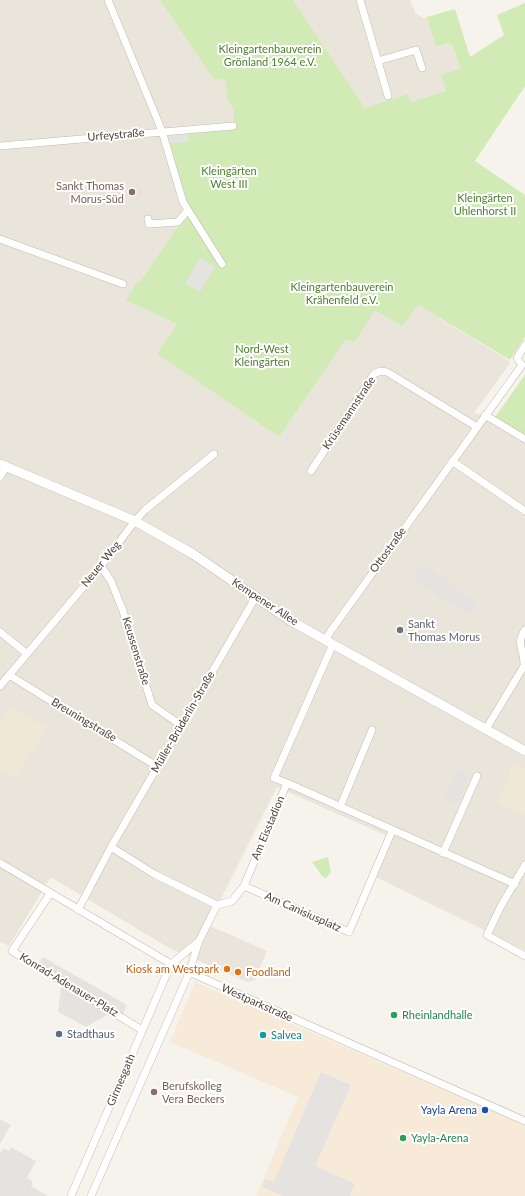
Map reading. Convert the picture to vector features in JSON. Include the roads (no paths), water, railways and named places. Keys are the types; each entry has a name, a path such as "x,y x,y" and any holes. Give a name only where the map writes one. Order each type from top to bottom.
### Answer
{"street":[{"path":"108,0 162,131 183,202 222,264"},
{"path":"360,0 388,96"},
{"path":"378,61 416,50 422,68"},
{"name":"Urfeystraße","path":"0,146 233,126"},
{"path":"148,219 149,224 178,222 188,210"},
{"path":"0,239 123,284"},
{"name":"Ottostraße","path":"330,642 330,632 522,365 517,358 525,345"},
{"name":"Krüsemannstraße","path":"311,471 374,374 380,371 387,372 477,427"},
{"path":"485,415 525,439"},
{"name":"Neuer Weg","path":"0,686 101,566 145,510 214,454"},
{"path":"452,461 525,511"},
{"path":"0,477 3,466"},
{"name":"Kempener Allee","path":"3,466 135,521 193,554 255,598 330,642 525,751"},
{"name":"Keussenstraße","path":"101,566 111,581 123,611 152,705 182,726"},
{"name":"Müller-Brüderlin-Straße","path":"78,910 111,847 255,598"},
{"path":"486,729 524,666 524,658 520,642 521,635 525,630"},
{"path":"0,632 26,654"},
{"name":"Am Eisstadion","path":"217,905 232,901 244,886 287,783 274,778 330,642"},
{"name":"Breuningstraße","path":"8,675 158,767"},
{"path":"340,807 372,730"},
{"path":"443,853 477,776"},
{"path":"287,783 392,831 515,884"},
{"name":"Am Canisiusplatz","path":"244,886 349,932 392,831"},
{"path":"111,847 154,874 217,905 199,941 189,973"},
{"name":"Westparkstraße","path":"0,863 50,894 189,973 525,1121"},
{"path":"525,865 515,884 500,906 486,935 525,956"},
{"name":"Konrad-Adenauer-Platz","path":"50,894 12,951 142,1030"},
{"path":"171,964 199,941"},
{"name":"Girmesgath","path":"70,1196 171,964"},
{"name":"Girmesgath","path":"91,1196 189,973"}],"place":[{"name":"Sankt Thomas Morus-Süd","path":"132,192"},
{"name":"Sankt Thomas Morus","path":"400,630"},
{"name":"Kiosk am Westpark","path":"227,969"},
{"name":"Foodland","path":"238,972"},
{"name":"Rheinlandhalle","path":"394,1015"},
{"name":"Stadthaus","path":"59,1034"},
{"name":"Salvea","path":"263,1035"},
{"name":"Berufskolleg Vera Beckers","path":"154,1092"},
{"name":"Yayla Arena","path":"485,1110"},
{"name":"Yayla-Arena","path":"403,1138"}],"park label":[{"name":"Kleingartenbauverein Grönland 1964 e.V.","path":"270,55"},
{"name":"Kleingärten West III","path":"229,177"},
{"name":"Kleingärten Uhlenhorst II","path":"485,204"},
{"name":"Kleingartenbauverein Krähenfeld e.V.","path":"342,293"},
{"name":"Nord-West Kleingärten","path":"262,355"}]}
